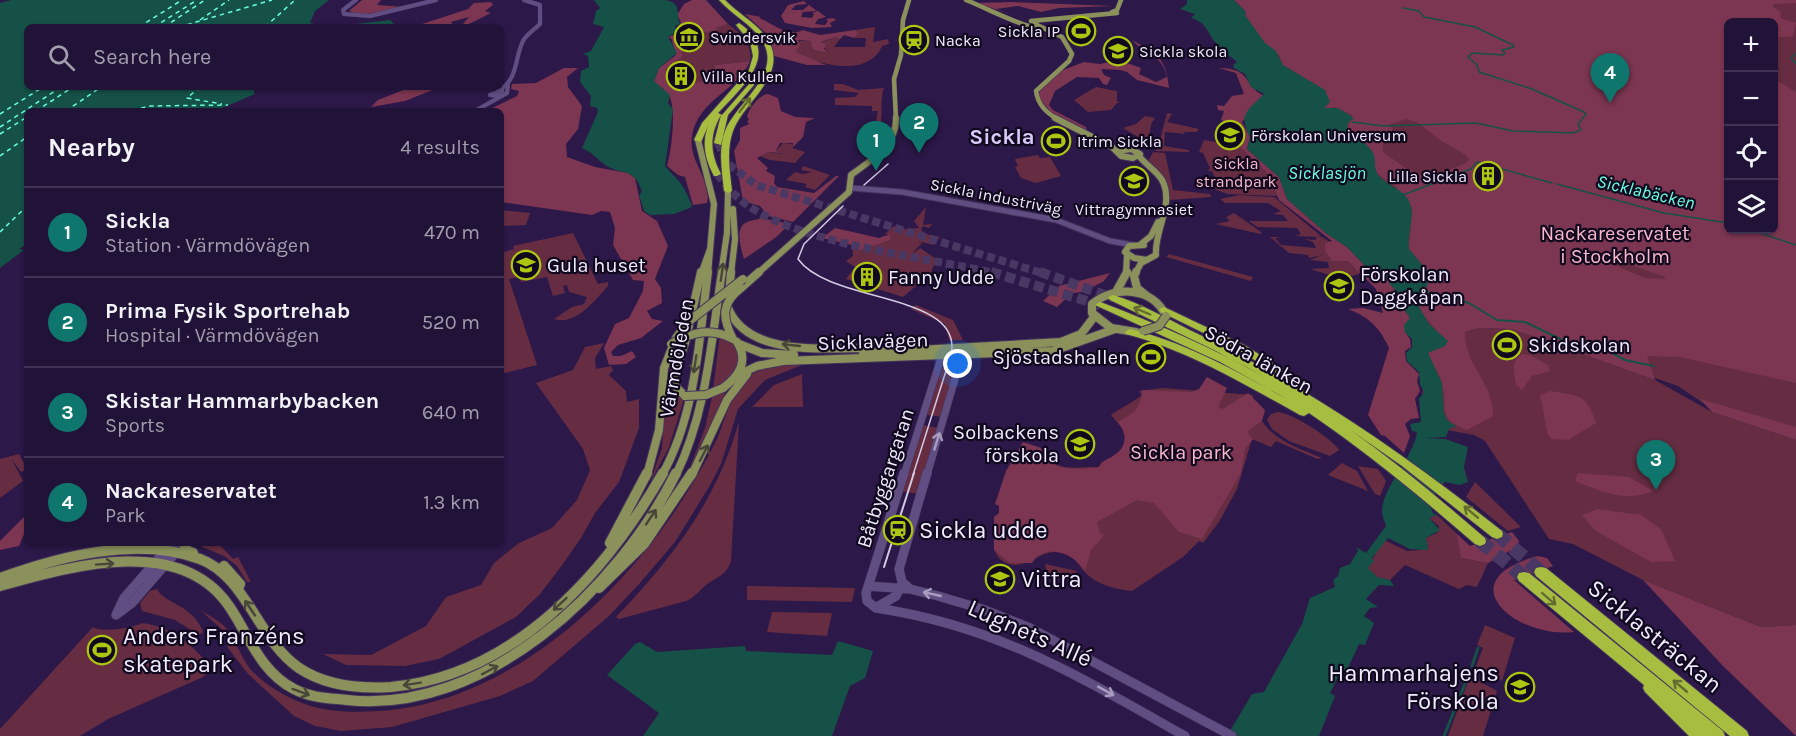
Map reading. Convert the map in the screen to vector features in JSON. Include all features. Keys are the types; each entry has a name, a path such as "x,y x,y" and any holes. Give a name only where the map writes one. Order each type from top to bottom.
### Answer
{"highway":[{"path":"723,1 763,40 770,55 768,72 764,81 735,118 727,138 725,159 728,194"},
{"path":"714,2 748,33 757,58 747,80 716,118 712,127 708,152 717,174"},
{"path":"718,143 725,114 763,70 765,60 763,40"},
{"path":"698,140 708,117 747,80"},
{"name":"Södra länken","path":"1114,295 1248,362 1325,406 1444,490 1497,534"},
{"name":"Södra länken","path":"1100,305 1175,336 1244,370 1325,418 1389,465"},
{"path":"1165,313 1242,348 1315,394 1376,440"},
{"path":"1130,332 1154,337 1249,381 1333,429 1389,465 1480,541"},
{"name":"Sicklasträckan","path":"1541,572 1741,736"},
{"name":"Sicklasträckan","path":"1524,578 1717,736"},
{"path":"1574,620 1699,736"},
{"path":"1700,702 1749,736"}],"main road":[{"path":"0,578 47,564 98,554 170,549 215,565 238,589 287,660 303,670 342,684 387,687 426,682 487,659 540,623 600,562 624,521 651,467 661,422 663,365 670,344 694,317 774,259 850,190 851,175 879,155 887,144 896,124 894,79 901,55 903,20 909,0"},
{"path":"966,0 1017,22 1031,23 1053,18 1112,13 1117,10 1117,5 1121,0"},
{"path":"977,6 1031,23 1065,41 1071,48 1070,59 1036,92 1037,101 1053,117 1097,139 1117,151 1118,155 1129,158 1150,170 1159,180 1162,190 1158,223 1151,236 1128,247 1126,253 1129,262 1126,273 1121,287 1114,295"},
{"path":"1097,139 1139,152 1139,156 1161,178 1165,189 1164,217 1155,250 1156,255 1141,263 1134,276 1137,288 1147,296 1165,313 1159,326 1130,332 1115,329 1095,317 1091,310 1094,301 1114,295 1147,296"},
{"name":"Värmdöleden","path":"600,562 641,509 662,474 678,438 691,390 712,244 715,205 698,151 698,140"},
{"path":"1117,151 1128,148"},
{"path":"1129,158 1139,156"},
{"path":"728,194 734,213 735,239 728,310 736,326 752,337 777,343 912,349"},
{"name":"Värmdöleden","path":"588,595 636,538 659,505 682,463 695,430 702,405 727,234 728,194"},
{"path":"674,389 674,375 685,343 699,279 712,244"},
{"path":"1137,244 1155,250"},
{"path":"1126,253 1137,259 1150,259"},
{"path":"0,586 77,567 119,563 158,565 191,571 216,587 254,652 279,681 315,697 349,702 407,698 474,679 533,644 588,595 608,582 628,561 674,503 705,451 744,359 724,322 723,314 730,299 742,283"},
{"name":"Sicklavägen","path":"966,351 1067,341 1085,332 1095,317"},
{"name":"Sicklavägen","path":"674,389 685,396 702,396 723,388 758,366 783,361 944,351 1063,350 1100,333 1115,329"},
{"name":"Sicklavägen","path":"670,344 686,335 705,331 717,332 762,353 786,355 912,349 944,351"},
{"path":"727,402 746,375 760,367 783,361"},
{"path":"662,379 674,389"},
{"path":"185,546 185,550 226,567 240,584 238,589"}],"street":[{"path":"356,0 343,10 344,14 370,16 436,0"},
{"path":"480,108 505,94 508,82 520,60 523,40 540,24 540,5 525,0"},
{"path":"504,86 508,82"},
{"path":"484,106 492,96 490,94 498,91 505,94"},
{"path":"492,96 505,94"},
{"name":"Sickla industriväg","path":"850,190 902,192 1056,220 1110,241 1137,244"},
{"name":"Sickla industriväg","path":"850,190 900,194 1064,225 1126,253"},
{"name":"Båtbyggargatan","path":"868,586 944,351"},
{"name":"Båtbyggargatan","path":"901,586 899,569 957,372 966,351"},
{"path":"158,565 152,578 132,603 116,615 124,598 158,565 170,549"},
{"path":"868,586 866,597 876,608 890,600 901,586"},
{"name":"Lugnets Allé","path":"868,586 901,586 973,606 1030,628 1232,736"},
{"name":"Lugnets Allé","path":"876,608 933,615 1004,639 1056,663 1185,736"}],"green space":[{"path":"362,0 381,0 377,5 405,7 362,15 349,11"},
{"path":"692,0 706,0 728,24 716,28 716,31 674,34 681,22 677,15 684,4"},
{"name":"Nackareservatet i Stockholm","path":"1234,0 1796,0 1796,3 1774,4 1773,7 1781,12 1780,18 1796,23 1793,36 1778,38 1778,18 1724,18 1724,234 1778,234 1778,81 1796,92 1796,383 1680,357 1647,356 1655,380 1512,329 1480,328 1465,332 1466,344 1489,394 1493,416 1467,430 1451,421 1445,412 1441,380 1428,352 1445,346 1440,335 1419,307 1429,300 1420,291 1424,268 1409,249 1412,208 1396,187 1378,174 1373,166 1373,154 1365,143 1347,130 1352,115 1335,107 1324,109 1323,106 1329,103 1325,90 1283,65 1279,55 1265,43 1245,15 1246,12","holes":["1406,119 1417,122 1440,140 1466,155 1469,159 1466,163 1428,178 1404,167 1383,152 1383,141 1392,136 1392,128 1388,125","1575,248 1609,256 1666,279 1645,278"]},
{"path":"1796,0 1796,431 1703,403 1678,386 1514,329 1476,325 1460,330 1465,348 1465,332 1480,328 1512,329 1655,380 1712,412 1796,440 1796,625 1761,627 1643,580 1573,544 1549,539 1485,441 1474,435 1442,429 1421,407 1423,387 1406,307 1221,17"},
{"path":"804,1 807,4 796,5 791,10 803,10 809,5 817,11 803,12 801,17 812,18 814,14 812,13 818,11 826,17 818,19 815,24 825,25 828,21 826,19 833,18 836,20 830,23 832,27 812,28 785,23 781,16 788,5"},
{"path":"491,2 493,5 485,11 491,13 469,24 463,24 469,17 451,22 452,24 422,24 468,9 474,3"},
{"path":"977,3 1114,6 1059,8 1041,12 1018,6 996,9 1018,17"},
{"path":"745,14 761,17 759,18 780,29 792,32 803,30 820,35 855,30 859,33 854,38 844,35 840,39 836,37 821,42 826,45 824,49 829,53 813,50 811,41 798,40 800,45 795,52 826,65 807,65 774,56 769,36"},
{"path":"728,24 748,44 750,61 715,65 711,81 667,85 666,69 683,56 679,41 672,35 685,31 715,31 716,28"},
{"path":"875,27 873,42 888,39 889,44 882,46 875,56 865,63 854,66 827,64 794,52 796,41 812,41 813,50 829,53 820,43 836,37 840,39 834,47 865,47 866,38 854,38 859,33 855,30"},
{"path":"672,35 679,41 683,56 666,69 667,85 711,81 715,65 750,61 737,80 702,113 692,136 693,154 706,186 707,203 693,205 685,177 678,175 667,166 672,138 671,100 654,81 659,68 676,55 671,38 668,38"},
{"path":"1132,40 1154,53 1163,63 1168,78 1169,88 1137,80 1127,72 1120,70 1101,69 1104,75 1111,78 1107,85 1103,84 1099,78 1077,77 1055,91 1049,105 1053,110 1086,127 1087,131 1059,117 1042,102 1038,95 1040,91 1063,70 1084,62 1100,64 1119,60 1141,68 1139,74 1156,82 1167,77 1162,64"},
{"path":"564,68 578,68 567,77 568,87 582,106 578,129 566,144 567,157 595,167 628,173 635,178 642,211 657,221 668,246 655,279 661,288 662,303 647,311 652,319 663,321 641,338 618,345 611,352 613,356 621,356 632,351 636,357 626,364 609,365 604,348 615,324 629,318 643,291 644,281 633,280 613,245 615,228 610,212 601,211 592,215 504,202 504,108 492,108 517,96 519,91 511,89 512,84 536,83"},
{"path":"1218,68 1242,74 1257,92 1264,96 1242,122 1250,137 1247,149 1279,177 1287,199 1327,234 1347,247 1369,270 1389,279 1391,281 1389,283 1398,293 1398,300 1410,318 1405,332 1410,339 1411,347 1405,351 1406,361 1419,374 1417,381 1420,391 1415,399 1419,418 1411,419 1405,424 1410,436 1404,453 1381,435 1368,415 1389,348 1373,324 1348,309 1363,308 1383,313 1376,289 1348,261 1332,261 1325,251 1325,243 1332,241 1279,200 1266,172 1239,146 1238,132 1221,120 1224,111 1218,110 1217,105 1224,106 1232,96 1244,94 1236,73"},
{"path":"834,84 843,84 858,90 884,88 881,123 876,135 878,127 867,126 869,122 876,122 878,111 872,111 872,106 835,105 835,98 855,97 859,93 834,90"},
{"path":"1096,87 1117,91 1117,101 1120,103 1117,103 1111,110 1088,112 1074,100"},
{"path":"403,90 432,90 405,101 371,107 378,100"},
{"path":"768,94 778,98 781,111 795,117 815,118 806,122 803,137 792,148 793,143 780,143 776,151 782,153 768,152 757,158 768,168 766,171 775,176 774,183 777,187 814,193 839,176 793,222 768,216 760,206 743,201 734,151 740,140 740,128 749,124 747,116 750,109 758,99"},
{"path":"1167,113 1172,114 1167,122 1199,129 1197,132 1183,132 1186,134 1165,132 1164,146 1189,150 1189,152 1155,151 1158,148"},
{"path":"1145,116 1155,118 1151,124 1149,138 1138,137 1123,128 1136,124"},
{"name":"Sickla strandpark","path":"1204,140 1239,146 1266,172 1277,196 1228,194 1216,190 1215,186 1218,184 1212,171 1208,171 1210,168 1203,153 1199,152"},
{"path":"783,143 792,144 792,148 805,152 795,163 770,160 760,156 768,152 783,154 776,151"},
{"path":"1153,152 1165,153 1173,190 1210,194 1211,197 1170,200 1166,180 1148,162"},
{"path":"1038,155 1040,158 1050,157 1061,176 1036,183 1021,178 1015,167 1018,166 1015,159"},
{"path":"803,166 830,175 815,190 805,187 807,184 786,180 795,172 803,174 812,172 801,170"},
{"path":"1240,195 1274,197 1321,236 1318,237 1330,242 1325,243 1325,251 1332,260 1348,261 1361,273 1343,279 1310,269 1329,268 1328,262 1310,260 1322,255 1309,258 1308,255 1289,253 1270,237 1283,237 1275,238 1281,245 1316,248 1313,242 1304,239 1315,240 1317,237 1295,236 1301,234 1297,228 1257,227 1249,221 1288,221 1283,215 1273,214 1281,211 1268,203 1225,203 1220,199"},
{"name":"Fanny Udde","path":"926,207 923,225 932,224 929,228 923,226 921,230 925,234 940,237 933,245 918,241 922,243 910,256 920,248 936,259 931,273 903,297 846,279 855,267 846,261 853,256 852,245 858,251 889,240 890,234 885,234 894,226 906,229 919,228 914,221"},
{"path":"504,210 530,213 526,225 504,226"},
{"path":"1234,213 1261,234 1215,224 1230,221 1226,217"},
{"path":"761,218 790,224 775,238 744,259 741,250 741,228 747,222"},
{"path":"835,228 879,238 890,234 890,240 858,251 852,245 822,238"},
{"path":"573,233 598,284 608,282 608,286 584,310 570,319 562,320 554,319 572,307 584,304 587,297 569,292 567,285 563,286 565,293 553,296 547,277 521,282 519,277 509,279 537,365 504,373 504,252 514,249 513,246"},
{"path":"1169,254 1253,277 1251,281 1166,257"},
{"path":"1110,273 1104,281 1083,292 1072,293 1057,307 1043,301 1059,286"},
{"path":"916,305 953,320 963,340 949,340 945,324 911,309"},
{"path":"720,334 736,348 739,363 731,377 713,389"},
{"path":"604,343 595,358 596,369 611,366 613,370 609,375 626,391 627,402 639,399 639,428 619,482 540,594 516,617 439,659 405,666 346,665 323,654 371,655 426,626 446,597 481,585 494,563 519,543 552,528 577,500 590,470 583,449 536,383 573,370 585,347"},
{"path":"1523,354 1530,355 1548,365 1550,371 1532,376 1522,390 1516,385 1514,368 1516,360"},
{"path":"784,363 804,364 765,380 738,409 721,464 675,542 609,616 533,681 500,696 392,727 341,731 315,726 294,716 248,674 228,648 225,632 200,610 226,628 248,666 257,676 279,692 307,705 337,711 378,711 422,705 465,691 506,672 544,647 614,586 644,552 690,488 717,439 731,401 739,387 757,371"},
{"path":"942,368 955,370 942,417 927,415"},
{"path":"802,374 803,407 752,407 774,385"},
{"name":"Sickla park","path":"1207,377 1227,388 1218,407 1223,409 1248,393 1265,410 1262,421 1247,432 1253,439 1245,449 1241,473 1202,539 1179,532 1154,503 1137,500 1097,522 1100,533 1104,535 1091,550 1085,571 1074,559 1059,552 1044,553 1032,563 1010,563 994,550 994,517 999,513 999,506 995,504 1006,471 1023,442 1041,448 1049,462 1056,466 1073,469 1098,468 1102,462 1115,455 1123,446 1124,436 1118,422 1136,410 1142,390 1192,392 1199,389"},
{"name":"Sickla park","path":"1163,388 1253,395 1249,420 1253,427 1262,421 1281,439 1322,458 1317,459 1276,441 1271,447 1252,439 1237,489 1219,522 1203,543 1199,541 1183,557 1132,591 1104,585 1086,573 1071,557 1062,553 1047,553 1028,562 1014,565 1006,563 997,555 994,544 999,515 1021,474 1028,466 1043,455 1051,462 1067,467 1111,469 1123,446 1126,433 1111,415 1142,395 1139,391"},
{"path":"666,390 684,399 669,447 650,483 662,448"},
{"path":"726,391 687,475 705,428 712,397"},
{"path":"1550,391 1575,395 1585,401 1596,423 1568,440 1552,439 1548,435 1540,395"},
{"path":"1700,399 1796,427 1796,440 1712,412"},
{"path":"1278,412 1312,427 1339,450 1330,456 1289,441 1272,429 1267,420 1271,414"},
{"path":"739,421 731,561 727,570 686,601 619,619 616,617 674,551 690,527 719,477"},
{"path":"923,425 939,428 919,494 901,491"},
{"path":"19,454 24,463 24,470 21,472 11,458 23,481 0,498 0,459"},
{"path":"1342,463 1357,471 1368,491 1328,475"},
{"path":"1358,466 1378,469 1386,481 1380,496 1375,494"},
{"path":"1578,473 1629,477 1653,491 1634,496 1614,494 1575,481"},
{"path":"1475,482 1521,527 1508,531 1466,497"},
{"path":"1597,509 1641,515 1661,529 1675,561 1651,562 1596,531 1582,515"},
{"path":"1437,515 1456,533 1461,558 1488,563 1477,587 1467,585 1459,589 1405,565 1390,580 1377,577 1367,568 1384,540 1407,551 1428,549 1426,538 1437,533 1439,526 1429,518"},
{"path":"24,517 24,534 19,546 0,550 0,541"},
{"path":"1512,532 1519,541 1517,547 1488,563 1461,558 1456,533 1470,546"},
{"path":"200,546 221,546 233,559 238,557 251,582 247,582 237,566 224,556"},
{"path":"1538,556 1547,558 1553,566 1514,580 1574,632 1552,632 1531,626 1513,617 1500,606 1494,592 1497,579 1511,566"},
{"path":"1045,564 1077,571 1078,579 1061,580 1047,574"},
{"path":"1643,580 1761,627 1796,625 1796,736 1723,666"},
{"path":"747,586 855,588 852,602 747,600"},
{"path":"157,589 165,598 193,616 203,632 199,635 175,620 142,611 140,603 150,591"},
{"path":"772,612 832,613 827,636 767,632"},
{"path":"142,623 154,625 182,638 213,668 203,677 108,719 80,736 0,736 0,729 93,627 103,630 117,629"},
{"path":"1485,625 1515,638 1502,681 1476,666 1483,648 1477,645"},
{"path":"1470,676 1497,691 1483,736 1448,736"}],"water":[{"path":"11,0 329,0 315,11 310,23 315,24 24,24 24,90 253,90 255,94 222,108 24,108 24,246 19,249 24,250 0,268 0,3"},
{"path":"594,0 665,0 676,6 680,24 675,26 676,32 668,37 677,53 659,68 654,81 670,95 668,103 673,109 665,166 684,188 692,205 690,208 674,214 650,215 644,211 639,195 642,192 635,178 610,168 582,148 598,112 597,108 590,106 591,96 580,82 581,71 589,67 588,56 583,54 591,51 604,27 593,24 596,11 600,8"},
{"name":"Sicklasjön","path":"1187,0 1234,0 1246,12 1245,15 1265,43 1276,51 1283,65 1325,90 1330,102 1324,108 1338,108 1354,118 1348,123 1347,130 1372,151 1379,176 1409,201 1412,212 1409,249 1430,274 1427,287 1421,287 1420,290 1429,300 1419,307 1429,324 1448,341 1445,346 1428,353 1442,383 1444,413 1448,421 1456,426 1449,429 1446,437 1425,438 1445,439 1468,447 1464,467 1468,482 1460,485 1445,482 1436,491 1430,506 1433,513 1437,515 1429,518 1440,530 1426,538 1428,550 1410,549 1388,538 1372,558 1374,561 1368,568 1377,577 1390,580 1394,586 1379,585 1366,599 1378,607 1370,608 1364,616 1374,623 1365,645 1359,644 1343,679 1338,677 1330,693 1335,696 1319,736 1227,736 1252,694 1264,692 1302,624 1310,598 1335,587 1333,580 1338,576 1340,568 1350,564 1358,551 1356,547 1366,553 1386,526 1382,514 1383,502 1414,442 1417,432 1412,431 1410,424 1421,422 1419,399 1424,392 1420,384 1419,372 1407,361 1406,353 1412,347 1412,339 1405,332 1404,325 1410,318 1398,300 1398,293 1388,279 1369,270 1347,247 1327,234 1287,199 1279,177 1247,149 1250,137 1245,123 1246,113 1264,94 1251,87 1245,74 1234,68 1233,65 1237,62 1224,52 1204,25 1191,18 1195,14 1180,9 1187,4"},
{"path":"390,20 394,24 356,24"},
{"path":"838,641 873,651 865,678 850,686 832,736 643,736 659,713 607,675 635,644 640,642 657,652 745,646 746,651 832,655"}],"waterway":[{"path":"1352,122 1384,126 1476,123 1513,131 1573,133 1581,130 1578,124 1586,114 1584,112 1532,89 1479,72 1477,65 1468,57 1472,53 1503,55 1505,53 1502,50 1514,47 1513,45 1475,27 1424,17 1419,11 1403,8"},
{"path":"1796,53 1791,58 1796,64"},
{"name":"Sicklabäcken","path":"1403,195 1471,169 1477,162 1552,183"},
{"name":"Sicklabäcken","path":"1557,184 1664,213 1724,222"},
{"name":"Sicklabäcken","path":"1763,234 1796,245"},
{"path":"1420,291 1437,294"},
{"path":"1444,295 1469,303 1497,320 1525,322 1575,346 1603,348 1625,360 1654,366"},
{"path":"1472,666 1478,648"},
{"path":"1444,736 1469,674"}],"ferry route":[{"path":"144,24 182,0"},
{"path":"159,24 197,0"},
{"path":"169,24 205,0"},
{"path":"200,20 229,0"},
{"path":"189,24 272,0"},
{"path":"268,24 295,0"},
{"path":"0,114 38,90"},
{"path":"29,108 56,90"},
{"path":"41,108 68,90"},
{"path":"70,108 97,90"},
{"path":"196,90 187,98 222,104"},
{"path":"142,108 228,105"},
{"path":"0,127 24,111"},
{"path":"0,134 24,119"},
{"path":"0,156 24,139"},
{"path":"0,232 24,209"}],"tunnel":[{"path":"718,143 727,163 756,185 1045,274"},
{"path":"717,174 735,195 758,212 788,226 859,246 997,274"},
{"path":"991,272 1100,305"},
{"path":"1040,272 1113,298"},
{"path":"1497,534 1541,572"},
{"path":"1480,541 1524,577"}],"tram line":[{"path":"864,185 888,164"},
{"path":"843,206 804,244 798,259 814,273 837,284 917,309 938,320 950,335 951,355 913,475"},
{"path":"884,567 914,473"}],"place":[{"name":"Sickla IP","path":"1081,31"},
{"name":"Svindersvik","path":"689,37"},
{"name":"Nacka","path":"914,40"},
{"name":"Sickla skola","path":"1118,51"},
{"name":"Villa Kullen","path":"681,76"},
{"name":"Nackareservatet","path":"1610,103"},
{"name":"Förskolan Universum","path":"1230,135"},
{"name":"Itrim Sickla","path":"1056,141"},
{"name":"Prima Fysik Sportrehab","path":"919,153"},
{"name":"Sickla","path":"876,171"},
{"name":"Lilla Sickla","path":"1488,176"},
{"name":"Vittragymnasiet","path":"1134,181"},
{"name":"Gula huset","path":"526,265"},
{"name":"Fanny Udde","path":"867,277"},
{"name":"Förskolan Daggkåpan","path":"1339,286"},
{"name":"Skidskolan","path":"1507,345"},
{"name":"Sjöstadshallen","path":"1151,357"},
{"name":"Solbackens förskola","path":"1080,444"},
{"name":"Skistar Hammarbybacken","path":"1656,490"},
{"name":"Sickla udde","path":"898,530"},
{"name":"Vittra","path":"1000,579"},
{"name":"Anders Franzéns skatepark","path":"102,650"},
{"name":"Hammarhajens Förskola","path":"1520,687"}],"district":[{"name":"Sickla","path":"1002,136"}]}
